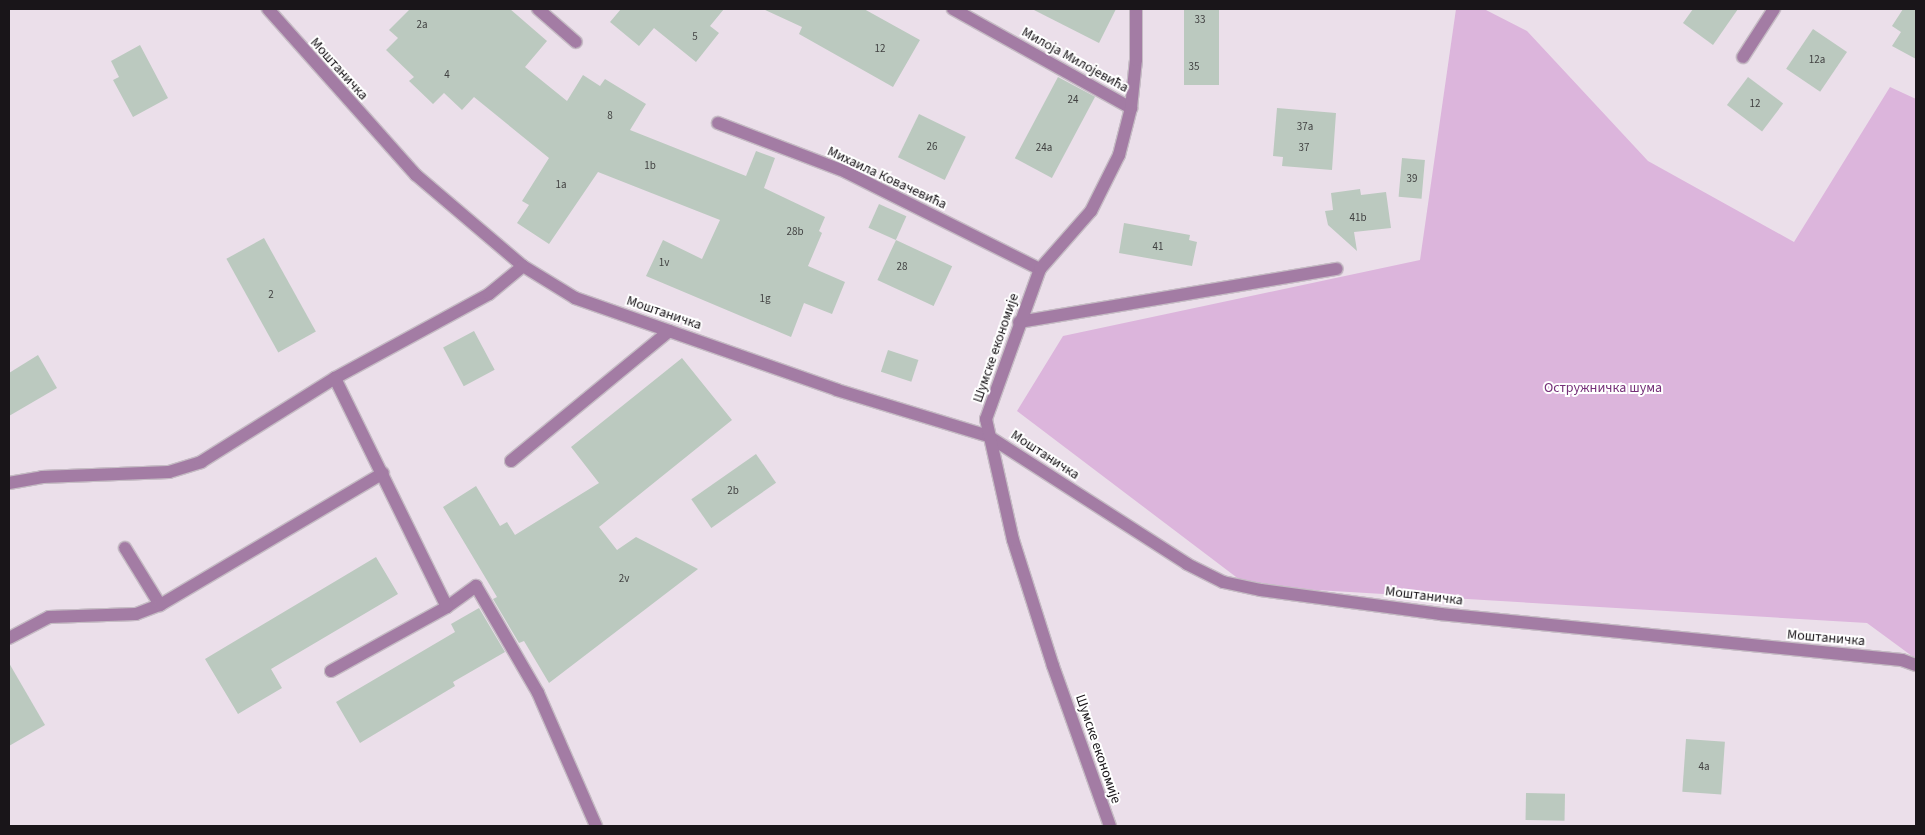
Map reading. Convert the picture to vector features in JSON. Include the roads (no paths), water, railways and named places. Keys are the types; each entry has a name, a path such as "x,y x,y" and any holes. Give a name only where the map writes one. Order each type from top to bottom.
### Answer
{"street":[{"name":"Моштаничка","path":"268,9 416,175 523,266 576,298 837,390 988,436 1187,564 1223,582 1260,590 1440,614 1902,660 1916,666"},
{"path":"538,9 576,42"},
{"name":"Милоја Милојевића","path":"953,9 1130,108"},
{"name":"Шумске економије","path":"1110,826 1053,666 1013,540 988,436 986,418 1040,268 1091,211 1119,155 1130,108 1136,60 1136,9"},
{"path":"1743,57 1774,9"},
{"name":"Михаила Ковачевића","path":"718,123 846,172 1040,268"},
{"path":"9,483 42,477 169,472 200,462 334,378 489,294 523,266"},
{"path":"1020,322 1337,269"},
{"path":"511,461 669,331"},
{"path":"334,378 383,473 447,606"},
{"path":"9,638 49,617 136,614 160,606 383,473"},
{"path":"125,548 160,606"},
{"path":"331,671 447,606 476,586 538,693 596,826"}],"park label":[{"name":"Остружничка шума","path":"1603,388"}]}
